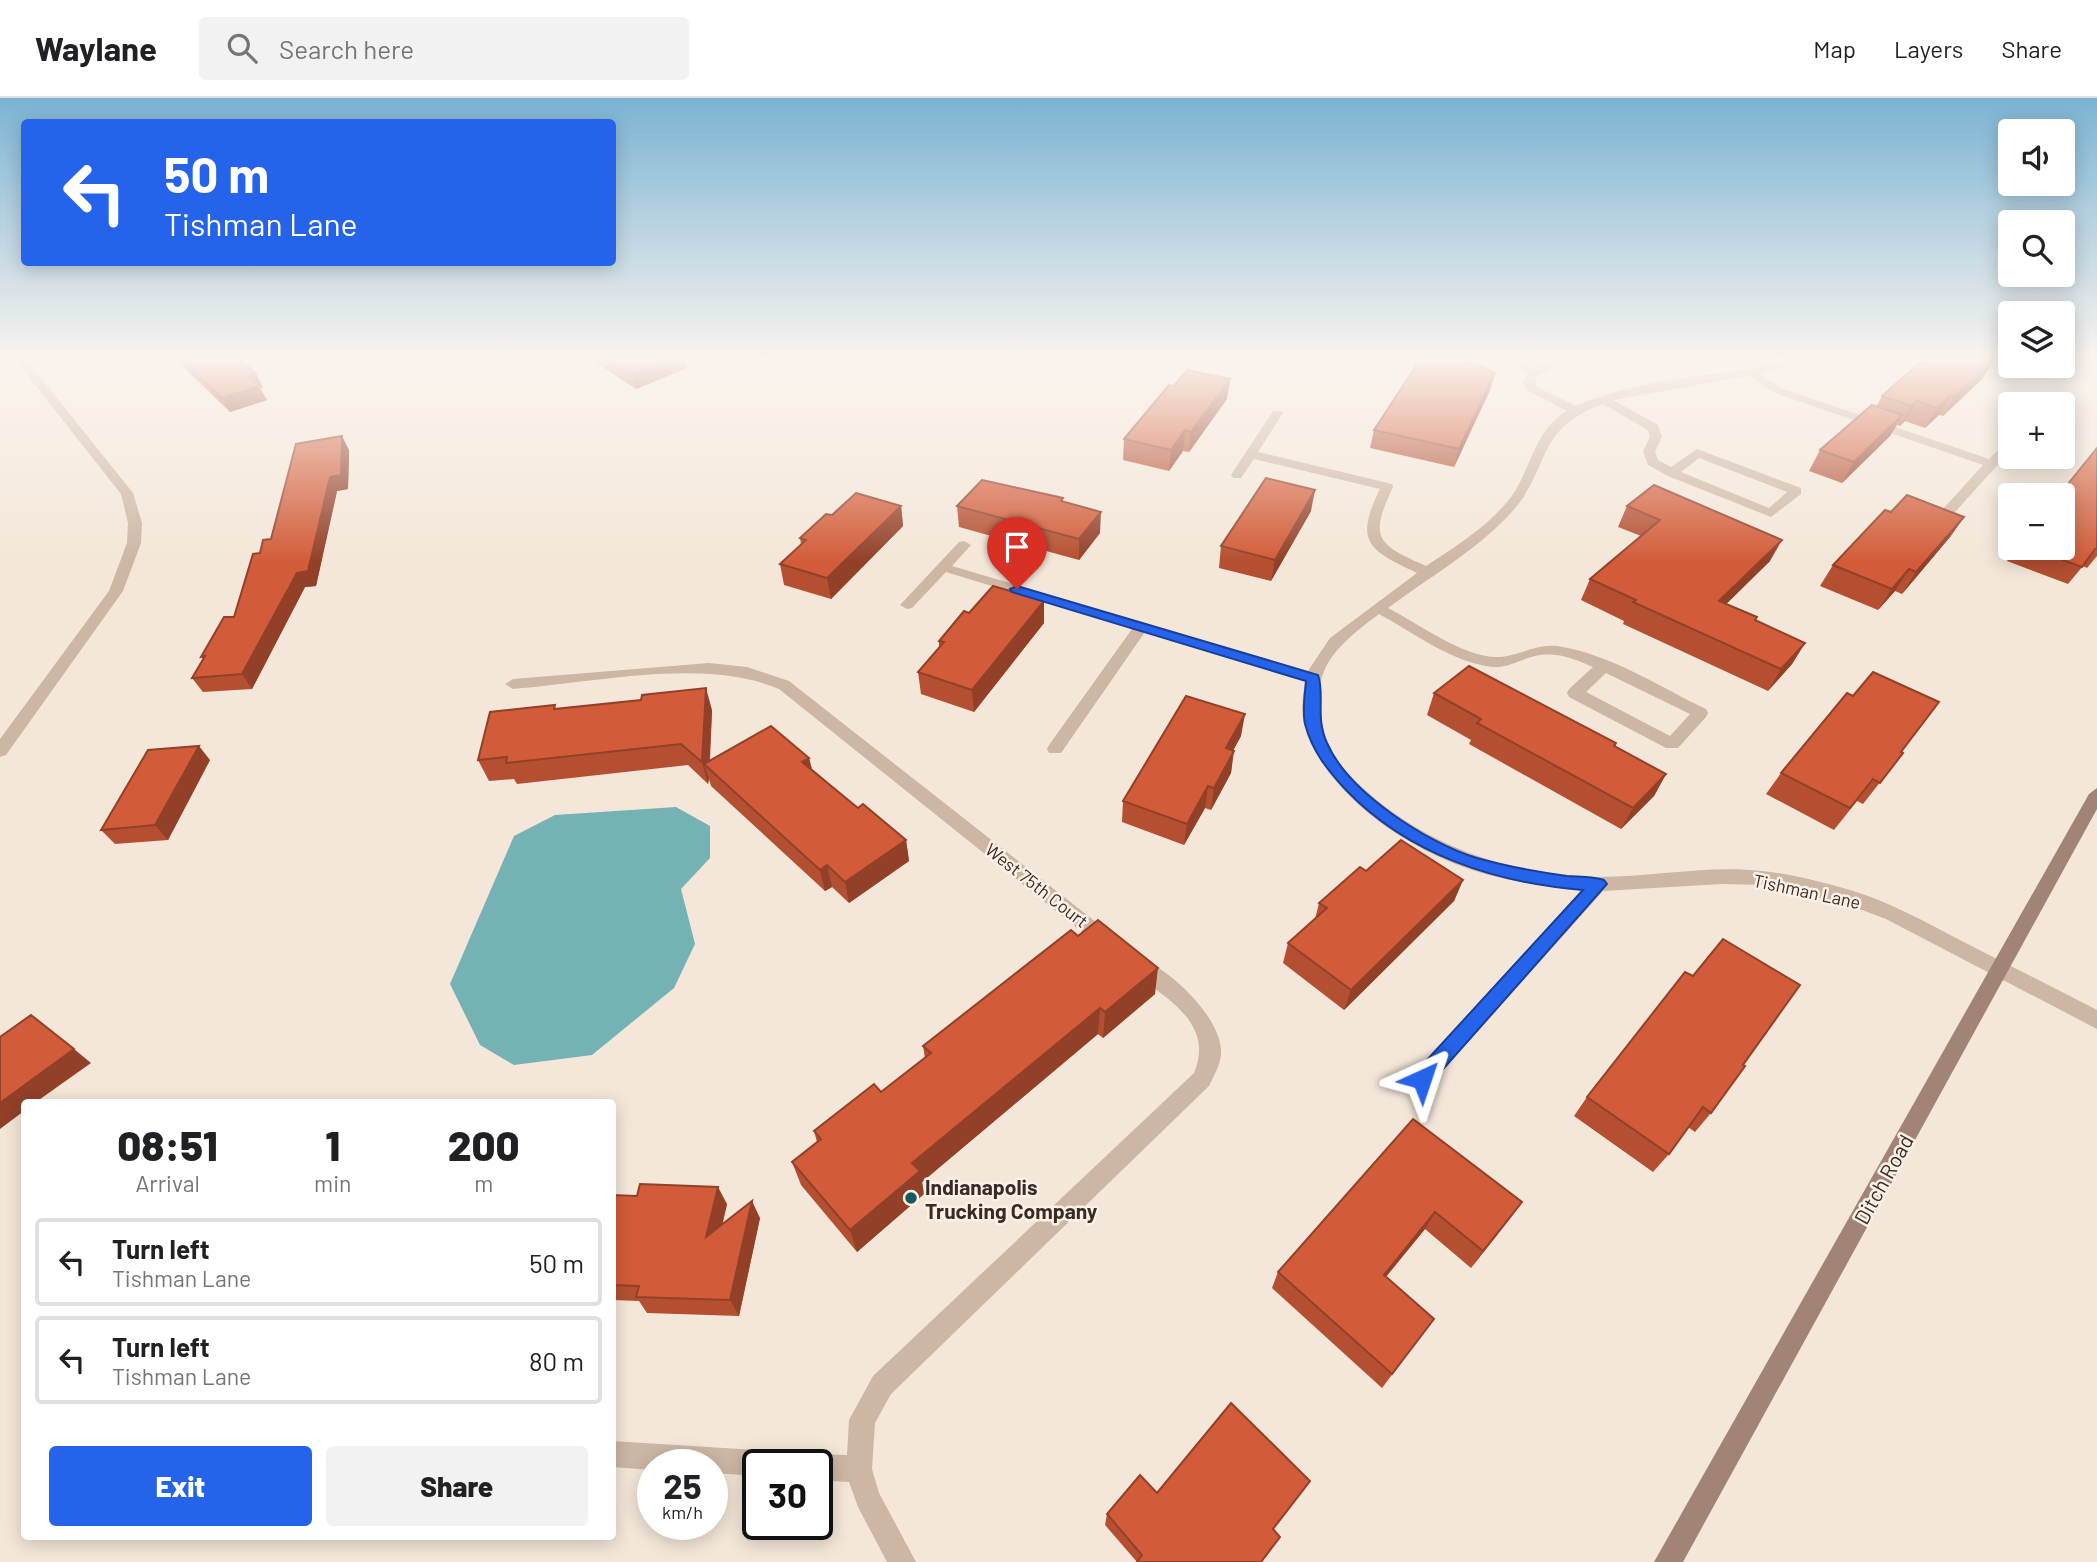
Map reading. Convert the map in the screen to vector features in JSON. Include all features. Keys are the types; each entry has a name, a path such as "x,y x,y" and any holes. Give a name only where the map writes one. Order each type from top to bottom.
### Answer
{"main road":[{"name":"Ditch Road","path":"1668,1562 2097,794"}],"street":[{"path":"0,751 116,591 134,543 135,523 127,493 74,425"},
{"path":"1237,475 1268,425"},
{"path":"942,567 1313,678 1319,662 1335,641 1480,534 1505,510 1524,486 1541,444 1548,433 1558,425"},
{"path":"1649,425 1654,428 1656,437 1649,451 1652,462 1672,473 1771,513 1796,491 1697,453 1672,473"},
{"path":"1879,425 1991,464"},
{"path":"1250,454 1387,487 1372,521 1373,535 1389,553 1427,572"},
{"path":"1950,509 1998,456"},
{"path":"907,605 964,545"},
{"path":"1378,608 1474,658 1494,663 1517,659 1536,651 1558,650 1604,666 1700,713 1672,744 1575,693 1604,666"},
{"path":"1055,749 1142,626"},
{"name":"West 75th Court","path":"513,684 714,667 757,674 784,685 1195,1011 1209,1037 1211,1055 1202,1079 882,1385 862,1420 859,1469 867,1498 902,1562"},
{"name":"Tishman Lane","path":"1313,678 1312,721 1320,744 1333,766 1376,811 1421,840 1474,863 1565,882 1598,884 1722,877 1763,878 1849,897 1893,914 2097,1020"},
{"path":"1422,1079 1598,884"},
{"path":"616,1454 742,1462"},
{"path":"833,1467 859,1469"}],"water":[{"path":"676,807 710,826 710,858 681,889 695,944 674,988 592,1055 514,1065 480,1045 450,984 514,836 555,815"}],"building":[{"path":"1135,425 1196,425 1191,432 1185,430 1171,450 1124,439"},
{"path":"1377,425 1470,425 1459,449 1374,430"},
{"path":"1849,425 1891,425 1854,462 1820,450"},
{"path":"342,436 341,475 330,477 308,571 297,573 242,674 192,678 224,617 234,617 253,554 260,553 263,540 271,539 296,444"},
{"path":"2097,448 2097,549 2082,567 2063,560 2075,560 2075,483 2069,483"},
{"path":"1266,478 1315,490 1275,560 1221,546"},
{"path":"982,480 1063,498 1061,501 1101,512 1079,539 957,506"},
{"path":"1654,485 1782,540 1719,601 1757,617 1755,620 1805,643 1781,669 1633,602 1636,600 1590,579 1660,520 1627,506"},
{"path":"856,493 901,506 827,578 780,564 806,540 800,538 826,514 832,515"},
{"path":"1907,495 1964,517 1916,572 1909,569 1892,589 1833,565 1885,510 1891,512"},
{"path":"993,586 1044,601 972,690 918,672 944,642 939,641 964,611 969,613"},
{"path":"1469,666 1616,743 1614,746 1666,774 1633,808 1477,723 1481,719 1434,693"},
{"path":"1873,672 1939,702 1880,783 1873,779 1850,808 1781,773 1847,693 1853,696"},
{"path":"706,688 702,762 681,744 506,763 507,757 478,760 490,712 641,700 642,695"},
{"path":"1186,696 1245,714 1226,748 1234,751 1214,788 1208,786 1187,824 1123,801"},
{"path":"771,726 809,758 802,762 858,808 863,804 906,840 845,882 827,865 820,870 704,764"},
{"path":"199,746 155,825 101,830 148,750"},
{"path":"1401,840 1463,880 1351,990 1288,943 1327,908 1319,903 1360,867 1366,871"},
{"path":"1098,920 1158,968 1105,1012 1100,1008 912,1163 920,1171 850,1230 792,1162 821,1139 814,1131 874,1084 881,1092 931,1053 923,1046 1071,930 1078,936"},
{"path":"1723,939 1800,985 1711,1113 1703,1107 1669,1154 1587,1097 1685,972 1693,976"},
{"path":"31,1015 74,1049 0,1103 0,1037"},
{"path":"1413,1119 1522,1202 1483,1251 1435,1212 1384,1275 1434,1319 1392,1374 1278,1272"},
{"path":"640,1184 718,1187 706,1237 752,1201 730,1300 636,1297 639,1286 616,1285 616,1195 637,1196"},
{"path":"1231,1403 1310,1481 1273,1529 1280,1537 1261,1562 1137,1562 1142,1555 1107,1514 1140,1475 1157,1493"}],"place":[{"name":"Indianapolis Trucking Company","path":"911,1198"}],"route":[{"path":"1017,589 1313,678 1312,721 1320,744 1333,766 1376,811 1421,840 1474,863 1565,882 1598,884 1422,1079"}]}
